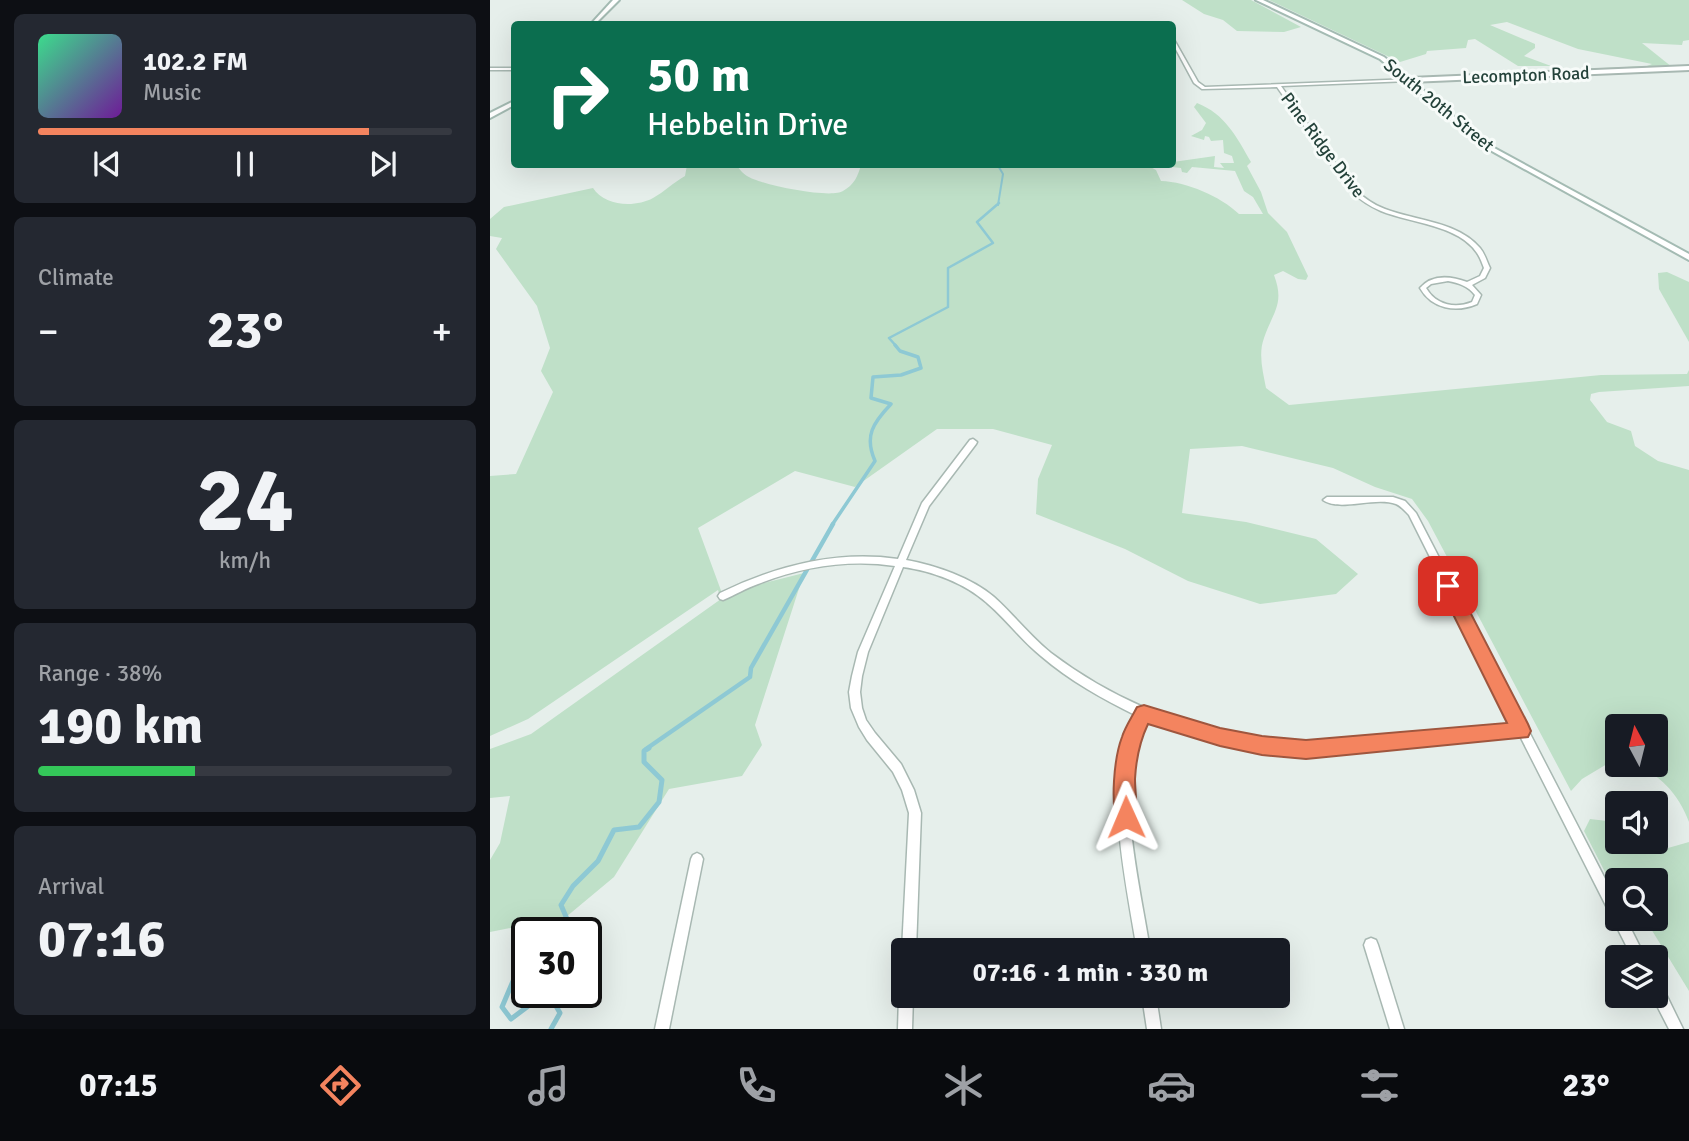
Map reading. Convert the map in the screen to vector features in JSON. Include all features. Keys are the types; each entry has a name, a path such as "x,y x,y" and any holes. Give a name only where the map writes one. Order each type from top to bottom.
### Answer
{"main road":[{"path":"596,21 616,0"},
{"name":"South 20th Street","path":"1259,0 1382,58 1493,150 1689,257"},
{"path":"490,116 511,105"}],"street":[{"name":"Lecompton Road","path":"1176,45 1196,83 1210,89 1689,68"},
{"path":"490,69 511,69"},
{"name":"Pine Ridge Drive","path":"1278,85 1351,189 1363,200 1389,212 1446,229 1480,252 1488,268 1483,277 1466,285"},
{"path":"1441,279 1466,285 1475,290 1478,299 1464,307 1439,304 1427,297 1423,288 1429,282 1441,279"},
{"path":"910,938 915,813 910,792 858,715 855,692 863,652 925,505 973,442"},
{"path":"1327,500 1401,502 1412,513 1605,892"},
{"path":"723,596 753,580 782,570 848,559 900,562 950,576 977,590 1001,608 1028,639 1064,667 1144,714 1220,737 1262,746 1306,750 1521,731"},
{"path":"1141,938 1126,817 1125,776 1131,738 1144,714"},
{"path":"662,1029 697,859"},
{"path":"1371,945 1397,1029"},
{"path":"905,1029 906,1008"},
{"path":"1151,1008 1154,1029"},
{"path":"1666,1008 1676,1029"}],"green space":[{"path":"1182,0 1251,0 1301,27 1284,32 1237,31 1223,20 1204,14"},
{"path":"1269,0 1689,0 1689,40 1683,41 1682,45 1642,43 1672,67 1560,72 1558,70 1652,64 1578,49 1507,22 1490,25 1535,44 1535,48 1524,56 1551,66 1518,66 1475,39 1468,40 1466,48 1427,51 1426,54 1400,62"},
{"path":"1197,103 1215,113 1235,135 1251,162 1247,166 1261,192 1268,213 1287,232 1308,276 1306,280 1298,279 1283,271 1274,275 1278,301 1261,350 1266,388 1289,405 1601,375 1687,374 1689,370 1689,386 1599,392 1591,394 1590,400 1607,422 1631,431 1635,446 1658,461 1689,470 1689,822 1674,794 1656,777 1668,777 1668,714 1605,714 1605,765 1582,779 1571,791 1428,521 1412,499 1375,487 1333,468 1242,446 1190,449 1182,513 1246,522 1316,539 1358,574 1336,594 1260,604 1188,581 1125,549 1036,514 1038,479 1052,445 993,429 937,429 855,487 795,471 698,528 723,596 804,573 755,725 762,745 742,776 669,789 614,877 566,917 511,917 511,928 490,932 490,860 500,843 510,796 490,798 490,749 531,734 721,599 718,590 528,719 490,736 490,476 516,474 553,392 541,371 550,348 537,306 496,249 502,238 490,236 490,219 504,207 593,188 604,199 620,204 646,201 685,176 686,168 739,168 747,176 766,183 796,190 836,193 850,186 860,168 1152,168 1161,181 1203,191 1239,214 1263,214 1253,197 1244,191 1235,171 1192,167 1187,173 1176,167 1176,162 1215,156 1214,167 1224,168 1220,163 1234,163 1232,156 1224,153 1223,140 1211,141 1205,136 1204,140 1191,136 1202,130 1206,123 1194,107"},
{"path":"1667,272 1689,282 1689,342 1659,289 1658,273"},
{"path":"1590,819 1605,821 1605,854 1668,854 1668,848 1689,842 1689,991 1668,957 1668,945 1661,945 1652,931 1668,931 1668,868 1605,868 1605,872 1584,831"}],"waterway":[{"path":"998,204 1003,174 999,168"},
{"path":"897,347 889,338 948,307 948,268 993,243 977,222 998,204"},
{"path":"832,525 875,461 870,437 879,417 891,404 871,398 873,377 901,375 921,368 918,357 900,351 895,345"},
{"path":"646,749 750,677 751,668 833,524"},
{"path":"566,917 561,905 573,886 598,861 614,830 639,827 659,802 662,780 644,762 644,751 649,748"},
{"path":"511,986 502,1007 511,1019 526,1008"},
{"path":"551,1029 560,1013 557,1008"}],"route":[{"path":"1126,817 1125,776 1131,738 1144,714 1220,737 1262,746 1306,750 1521,731 1448,586"}]}
